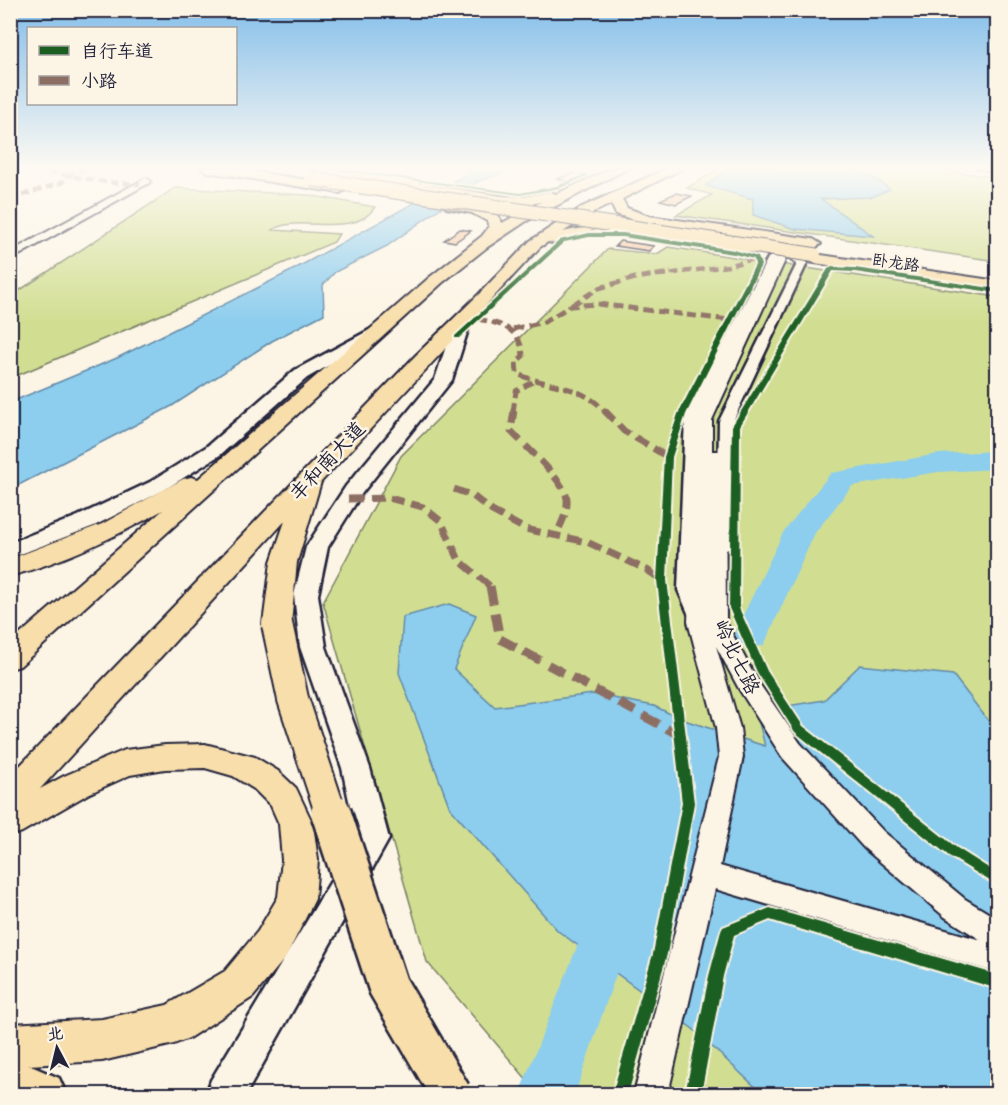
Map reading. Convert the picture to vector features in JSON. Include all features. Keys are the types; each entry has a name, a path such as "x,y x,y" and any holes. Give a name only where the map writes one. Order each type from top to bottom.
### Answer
{"highway":[{"path":"10,1080 43,1095"}],"main road":[{"path":"488,239 496,227 494,220"},
{"path":"10,659 436,280 488,239 522,220"},
{"name":"丰和南大道","path":"10,799 423,359 535,244 572,220"},
{"name":"卧龙路","path":"592,220 998,281"},
{"name":"卧龙路","path":"645,220 939,262"},
{"name":"卧龙路","path":"535,244 568,234 606,230 998,286"},
{"name":"卧龙路","path":"815,253 998,276"},
{"path":"225,1095 373,839 356,768 313,647 306,595 317,547 353,490 443,380 463,320"},
{"path":"10,551 86,521 158,486 213,451 301,374 382,329"},
{"path":"10,568 111,529 196,481 274,425"},
{"path":"312,476 284,562 277,624 293,699 388,986 451,1095"},
{"path":"10,822 76,785 125,763 205,756 243,766 266,780 284,798 296,824 300,860 296,899 272,944 239,984 174,1024 102,1040 10,1045"}],"street":[{"path":"10,257 77,220"},
{"path":"651,1095 731,758 728,728 699,622 704,420 788,255"},
{"name":"岭北七路","path":"788,255 717,420 715,622 763,708 791,750 813,775 874,840 955,908 998,935"},
{"path":"705,874 998,959"}],"green space":[{"path":"127,220 359,220 340,224 282,225 272,230 339,234 334,242 11,378 11,296"},
{"path":"708,220 997,220 997,261"},
{"path":"668,247 997,297 997,1094 539,1094 427,962 323,602 401,456 608,249 657,254"}],"water":[{"path":"384,220 424,220 387,246 335,272 323,285 324,314 272,341 172,406 11,489 11,402 117,358 289,272"},
{"path":"767,220 850,220 873,236 795,229"},
{"path":"449,604 476,615 454,669 495,707 593,694 654,706 681,719 765,746 756,711 824,700 860,665 953,675 997,732 997,1094 763,1094 693,1029 558,931 450,808 399,673 403,617"}],"building":[{"path":"460,229 471,231 455,242 444,240"},
{"path":"620,241 654,246 649,251 615,246"}],"waterway":[{"path":"751,636 800,531 842,479 938,463 998,460"},
{"path":"547,1094 612,916"}],"marked path":[{"path":"572,305 599,288 635,278 728,266 753,259"},
{"path":"513,329 544,322 570,306 597,304 729,320"},
{"path":"477,319 509,328 520,339 523,356 516,362 517,374 534,381 576,390 593,398 624,431 668,457"},
{"path":"534,381 516,391 511,431 551,472 567,498 565,514 556,535"},
{"path":"454,489 473,496 492,511 525,529 587,542 647,570 662,580"},
{"path":"348,499 389,498 423,507 441,521 459,560 491,587 500,639 679,735"}],"cycle path":[{"path":"457,337 562,241 589,235 623,235 734,252 756,258 758,265 682,414 668,457 662,580 688,803 660,954 620,1094"},
{"path":"998,291 855,270 831,269 736,426 734,608 762,672 799,729 953,852 998,881"},
{"path":"693,1094 716,976 728,931 770,914 998,982"}]}
